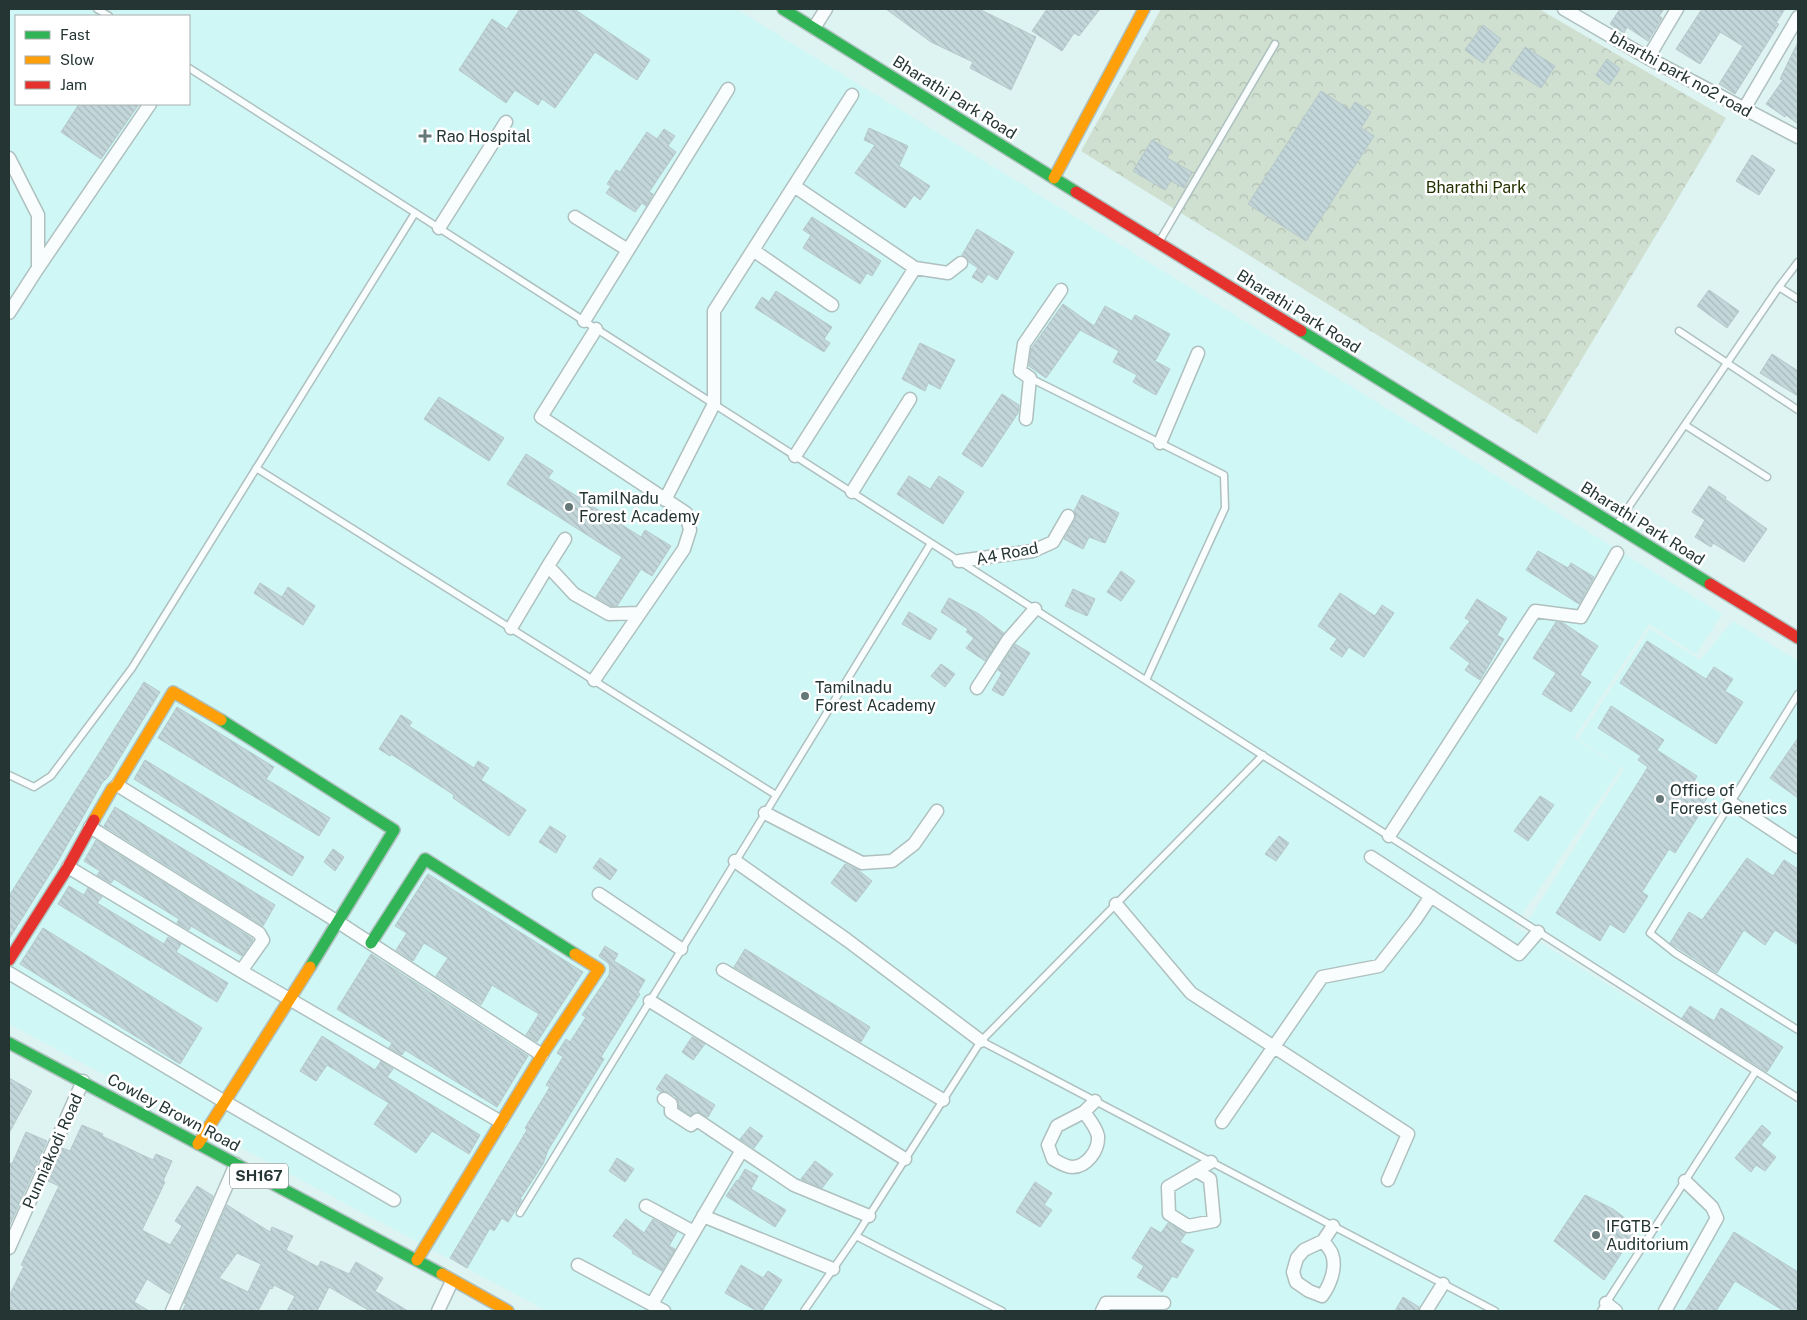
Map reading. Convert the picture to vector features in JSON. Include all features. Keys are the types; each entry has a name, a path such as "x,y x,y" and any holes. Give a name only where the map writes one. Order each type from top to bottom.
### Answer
{"street":[{"name":"Bharathi Park Road","path":"784,9 1158,243 1798,638"},
{"path":"814,28 826,9"},
{"path":"1054,178 1144,9"},
{"name":"bharthi park no2 road","path":"1564,9 1648,58 1798,137"},
{"path":"1648,58 1677,9"},
{"path":"1744,109 1798,17"},
{"path":"584,321 728,89"},
{"path":"665,500 714,404 714,311 852,95"},
{"path":"9,313 149,105"},
{"path":"439,228 506,122"},
{"path":"9,158 38,215 38,268"},
{"path":"794,186 915,268 948,273 961,263"},
{"path":"574,217 628,250"},
{"path":"753,250 832,305"},
{"path":"795,456 915,268"},
{"path":"1026,419 1030,378 1020,371 1024,344 1061,290"},
{"path":"594,680 684,549 690,530 686,514 541,417 596,328"},
{"path":"1160,443 1198,354"},
{"path":"852,492 910,400"},
{"name":"A4 Road","path":"960,561 1033,551 1054,542 1068,516"},
{"path":"511,628 565,540"},
{"path":"1389,836 1534,611 1581,617 1617,553"},
{"path":"548,566 574,594 609,614 640,613"},
{"path":"977,688 1008,640 1035,609"},
{"path":"9,960 68,867 112,789 117,785 173,692 224,722 394,830 290,1000 198,1144"},
{"path":"117,785 338,922 542,1055"},
{"path":"1730,802 1798,846"},
{"path":"765,813 862,862 892,861 914,844 937,811"},
{"path":"90,827 259,933 263,940 241,971"},
{"path":"1371,857 1519,954 1538,932"},
{"path":"371,943 425,859 599,969 542,1055 416,1260"},
{"path":"735,861 847,940 981,1041"},
{"path":"68,867 290,1000 501,1122"},
{"path":"600,894 681,949"},
{"path":"1222,1122 1322,977 1378,966 1415,920 1431,896"},
{"path":"1116,904 1191,993 1408,1134 1388,1180"},
{"path":"723,970 943,1100"},
{"path":"9,973 394,1200"},
{"path":"650,1001 905,1159"},
{"name":"Cowley Brown Road","path":"9,1043 83,1081 508,1311"},
{"name":"Punniakodi Road","path":"9,1248 83,1081"},
{"path":"664,1099 671,1104 671,1112 691,1125 697,1120 794,1186 869,1216"},
{"path":"1084,1112 1095,1128 1098,1139 1090,1159 1082,1165 1071,1167 1053,1159 1048,1145 1057,1126 1084,1112 1096,1101"},
{"path":"652,1304 742,1150"},
{"path":"1197,1171 1210,1179 1214,1221 1188,1226 1169,1214 1168,1187 1211,1162"},
{"path":"172,1311 236,1164"},
{"path":"1665,1311 1717,1218 1712,1207 1685,1181"},
{"path":"646,1206 694,1232"},
{"path":"703,1216 833,1269"},
{"path":"1322,1241 1333,1226"},
{"path":"578,1264 664,1311"},
{"path":"438,1311 452,1281"},
{"path":"1426,1311 1443,1284"},
{"path":"1102,1311 1106,1303 1164,1303"}],"lane":[{"path":"1158,243 1275,44"},
{"path":"190,69 1798,1098"},
{"path":"9,775 34,787 51,776 132,668 415,213"},
{"path":"1616,526 1798,262"},
{"path":"1779,287 1798,299"},
{"path":"1679,330 1798,410"},
{"path":"1030,378 1224,476 1225,508 1146,680"},
{"path":"1685,425 1767,477"},
{"path":"256,468 776,795"},
{"path":"520,1213 931,543"},
{"path":"1798,694 1650,933 1675,953 1798,1030"},
{"path":"804,1311 856,1236 981,1041 1263,755"},
{"path":"981,1041 1495,1311"},
{"path":"1608,1308 1685,1181 1756,1071"},
{"path":"856,1236 1002,1311"}],"shaded area":[{"name":"Tamilnadu Forest Academy","path":"9,9 736,9 1722,614 1696,654 1649,624 1574,738 1621,768 1514,926 1798,1104 1798,1311 547,1311 9,1024"},
{"path":"1733,621 1798,661 1798,1094 1528,921 1624,769 1578,739 1650,629 1700,660"}],"green space":[{"name":"Bharathi Park","path":"1161,9 1539,9 1726,118 1537,434 1081,151"}],"building":[{"path":"520,9 574,9 650,60 637,80 595,52 555,108 542,99 538,105 515,90 506,103 459,70 492,19 507,29"},
{"path":"886,9 979,9 1036,37 1011,90 970,68 973,62 931,42"},
{"path":"1047,9 1100,9 1079,36 1074,33 1062,51 1032,31"},
{"path":"1620,9 1664,9 1659,16 1662,18 1648,41 1627,27 1624,33 1610,24"},
{"path":"1702,9 1785,9 1776,23 1779,24 1735,94 1719,84 1743,46 1720,32 1700,64 1676,49"},
{"path":"1483,25 1501,39 1483,63 1465,50"},
{"path":"1798,42 1798,124 1766,104 1783,80 1780,79"},
{"path":"1525,47 1555,66 1541,88 1510,69"},
{"path":"1607,59 1620,69 1609,85 1596,75"},
{"path":"1321,91 1350,110 1355,102 1371,112 1361,128 1374,136 1306,241 1248,204"},
{"path":"78,105 138,105 101,159 61,132"},
{"path":"869,128 908,146 899,166 930,186 920,200 914,195 905,208 855,173 875,145 864,140"},
{"path":"664,129 675,136 668,146 676,152 649,192 653,194 646,206 642,203 635,212 606,193 611,186 607,184 616,170 620,172 647,132 657,139"},
{"path":"1152,140 1171,151 1167,158 1192,172 1184,188 1171,181 1165,190 1133,171"},
{"path":"1752,155 1775,170 1759,195 1736,181"},
{"path":"812,217 881,261 872,276 867,273 860,284 803,248 811,235 803,230"},
{"path":"977,229 1014,252 997,280 988,274 982,283 972,277 978,268 962,255"},
{"path":"1709,290 1739,311 1727,328 1697,306"},
{"path":"776,291 832,327 824,339 830,343 824,352 755,308 762,297 769,302"},
{"path":"1063,304 1094,326 1105,306 1132,321 1135,315 1170,334 1155,361 1170,369 1156,395 1133,382 1137,375 1113,362 1119,351 1080,330 1046,378 1029,366 1031,349"},
{"path":"920,343 955,360 940,389 928,383 925,391 902,379"},
{"path":"1772,354 1798,371 1798,396 1760,373"},
{"path":"1002,394 1019,405 1018,413 982,467 962,454"},
{"path":"439,397 504,438 489,461 424,419"},
{"name":"TamilNadu Forest Academy","path":"526,454 553,471 548,478 641,537 645,530 671,546 652,576 641,569 617,606 611,606 596,597 622,557 507,484"},
{"path":"909,476 930,489 939,476 964,492 943,524 897,494"},
{"path":"1709,486 1767,529 1744,562 1713,543 1711,547 1695,537 1705,520 1692,512"},
{"path":"1082,495 1119,513 1105,543 1089,537 1083,549 1064,539 1075,520 1074,511"},
{"path":"1538,551 1568,568 1571,563 1594,577 1579,604 1526,570"},
{"path":"1121,571 1135,581 1121,601 1107,592"},
{"path":"260,583 282,597 288,587 315,606 303,625 254,593"},
{"path":"1073,589 1095,599 1087,616 1065,606"},
{"path":"1340,593 1375,616 1382,605 1394,613 1364,657 1349,647 1342,657 1330,649 1337,639 1318,626"},
{"path":"949,598 979,614 1004,633 985,661 966,648 974,638 966,632 968,629 941,612"},
{"path":"1477,599 1507,618 1497,635 1504,639 1480,680 1465,670 1470,663 1450,648 1470,621 1465,618"},
{"path":"909,612 937,629 930,640 902,624"},
{"path":"1556,622 1563,623 1598,646 1580,675 1591,682 1571,712 1542,694 1556,673 1533,658"},
{"path":"1647,641 1706,679 1714,667 1733,679 1725,691 1743,702 1716,744 1620,683"},
{"path":"1015,644 1030,653 1003,696 992,690 1002,673 998,670"},
{"path":"941,664 955,674 945,687 931,676"},
{"path":"144,682 160,692 108,777 102,783 58,861 9,939 9,896"},
{"name":"Office of Forest Genetics","path":"1611,706 1664,740 1657,750 1697,776 1691,787 1707,798 1697,813 1699,815 1675,853 1669,849 1642,892 1648,896 1624,933 1610,924 1600,941 1556,913 1648,767 1638,760 1641,756 1598,728"},
{"path":"177,707 274,767 266,779 330,818 319,836 158,738"},
{"path":"401,715 412,722 409,726 474,768 478,761 489,768 481,780 526,810 509,836 453,798 454,795 391,754 390,756 379,749"},
{"path":"1798,738 1798,798 1770,778"},
{"path":"145,760 304,857 292,876 134,779"},
{"path":"1540,796 1554,805 1528,841 1514,831"},
{"path":"115,807 275,905 263,926 104,826"},
{"path":"550,826 566,836 556,853 539,842"},
{"path":"1279,836 1289,843 1276,861 1265,854"},
{"path":"96,840 253,939 242,956 191,926 189,930 177,923 179,919 114,879 111,883 97,875 100,871 84,861"},
{"path":"333,849 344,857 335,871 324,862"},
{"path":"600,858 617,870 610,880 593,868"},
{"path":"1747,858 1773,876 1784,860 1798,869 1798,945 1775,930 1765,945 1744,930 1717,973 1670,943 1689,912 1702,920"},
{"path":"845,864 858,870 872,881 856,902 831,883"},
{"path":"428,874 583,972 537,1042 526,1035 539,1014 492,985 481,1005 436,976 448,958 424,943 413,961 396,950 407,933 395,926"},
{"path":"69,886 84,895 88,888 102,897 97,903 164,944 168,937 181,944 176,952 228,983 217,1002 58,904"},
{"path":"43,928 202,1028 180,1064 20,964"},
{"path":"605,946 618,954 614,961 645,980 638,992 640,994 601,1057 604,1059 548,1150 543,1164 520,1199 522,1200 508,1222 502,1218 494,1231 490,1228 467,1268 450,1258 527,1130 525,1128 550,1087 546,1085 563,1057 557,1053 566,1039 570,1042 586,1017 582,1015 609,975 609,964 599,956"},
{"path":"745,949 870,1027 861,1042 734,967"},
{"path":"371,954 528,1056 497,1107 405,1050 402,1055 389,1048 392,1043 337,1009"},
{"path":"1690,1006 1714,1021 1721,1008 1783,1047 1767,1072 1682,1018"},
{"path":"322,1036 375,1070 381,1061 393,1069 387,1077 480,1135 469,1154 432,1131 416,1153 374,1124 389,1103 327,1065 316,1081 300,1071"},
{"path":"692,1037 705,1044 693,1060 682,1052"},
{"path":"666,1074 715,1105 708,1117 697,1112 690,1115 679,1108 676,1097 668,1092 661,1092 656,1089"},
{"path":"9,1078 32,1091 9,1133"},
{"path":"82,1125 153,1160 156,1154 172,1161 163,1181 165,1182 142,1230 170,1245 182,1226 175,1221 197,1186 213,1196 170,1294 147,1279 134,1302 149,1311 9,1311 9,1296 24,1266 21,1265 59,1186 48,1181 62,1148 70,1151"},
{"path":"1762,1125 1771,1133 1761,1145 1776,1157 1765,1171 1756,1165 1751,1172 1735,1158"},
{"path":"750,1127 763,1136 754,1148 740,1139"},
{"path":"26,1132 47,1141 9,1227 9,1163 12,1164"},
{"path":"617,1158 634,1169 625,1182 609,1171"},
{"path":"815,1161 833,1174 822,1188 801,1179"},
{"path":"745,1169 758,1176 751,1189 786,1210 775,1227 726,1196"},
{"path":"1035,1182 1052,1193 1044,1205 1052,1210 1040,1227 1016,1212"},
{"name":"IFGTB - Auditorium","path":"1585,1195 1613,1209 1638,1228 1604,1280 1554,1241"},
{"path":"227,1205 270,1232 272,1227 293,1236 286,1250 318,1267 321,1261 349,1274 356,1262 383,1278 375,1291 408,1311 370,1311 329,1287 317,1311 287,1311 295,1296 274,1285 272,1289 270,1288 258,1311 182,1311 186,1304 184,1303","holes":["237,1253 261,1264 248,1292 219,1278"]},
{"path":"626,1219 644,1233 653,1219 677,1232 669,1246 675,1249 662,1271 632,1253 633,1251 613,1236"},
{"path":"1168,1223 1186,1233 1180,1242 1194,1250 1177,1278 1172,1276 1162,1292 1137,1277 1144,1266 1132,1258 1151,1227 1161,1233"},
{"path":"1734,1232 1798,1272 1798,1311 1784,1311 1735,1281 1716,1311 1685,1311"},
{"path":"741,1265 763,1278 768,1271 782,1280 762,1311 757,1311 725,1293"},
{"path":"1403,1297 1419,1307 1418,1311 1395,1311"}],"traffic: fast":[{"path":"783,9 1076,192"},
{"path":"1301,331 1710,584"},
{"path":"221,720 394,830 310,967"},
{"path":"371,943 425,859 575,954"},
{"path":"9,1043 442,1274"}],"traffic: slow":[{"path":"1054,178 1144,9"},
{"path":"94,820 173,692 221,720"},
{"path":"417,1260 542,1055 599,969 575,954"},
{"path":"198,1144 310,967"},
{"path":"442,1274 508,1311"}],"traffic: jam":[{"path":"1076,192 1301,331"},
{"path":"1710,584 1798,638"},
{"path":"9,960 68,867 94,820"}],"place":[{"name":"Rao Hospital","path":"425,136"},
{"name":"TamilNadu Forest Academy","path":"569,507"},
{"name":"Tamilnadu Forest Academy","path":"805,696"},
{"name":"Office of Forest Genetics","path":"1660,799"},
{"name":"IFGTB - Auditorium","path":"1596,1235"}]}
